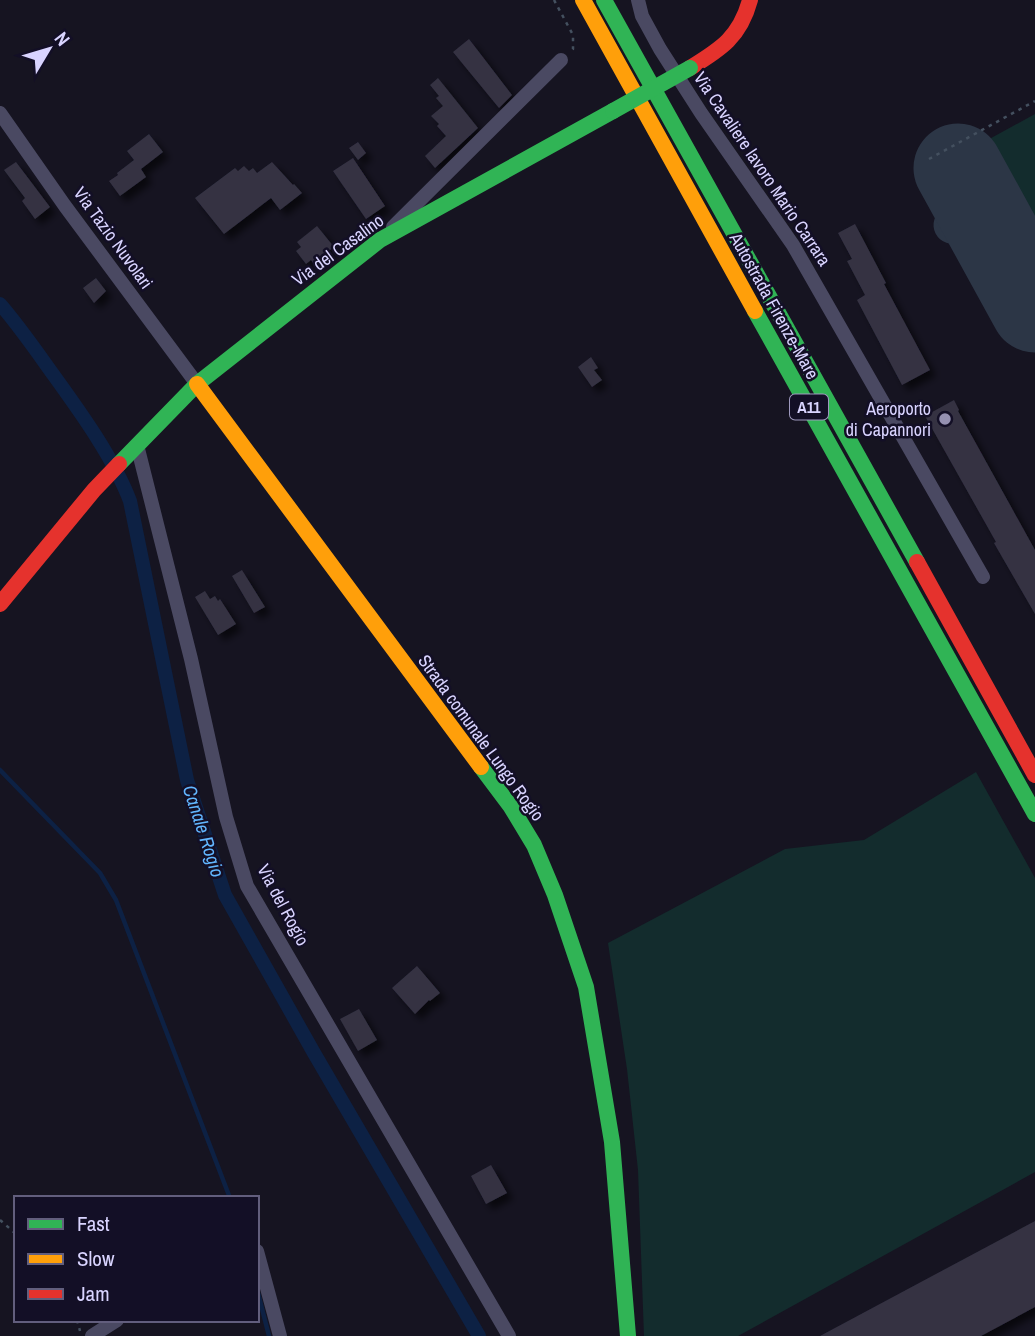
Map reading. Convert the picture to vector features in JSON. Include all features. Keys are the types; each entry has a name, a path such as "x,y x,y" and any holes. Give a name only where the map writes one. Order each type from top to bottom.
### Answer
{"main road":[{"name":"Autostrada Firenze-Mare","path":"583,0 1035,814"},
{"name":"Autostrada Firenze-Mare","path":"604,0 1035,775"},
{"name":"Via del Casalino","path":"0,604 107,476 197,384 380,240 724,48 737,33 750,0"},
{"name":"Strada comunale Lungo Rogio","path":"197,384 511,807 534,845 555,895 586,987 612,1142 628,1336"}],"street":[{"name":"Via Cavaliere lavoro Mario Carrara","path":"638,0 642,16 660,49 701,113 793,244 982,577"},
{"path":"380,240 561,60"},
{"name":"Via Tazio Nuvolari","path":"0,113 65,206 197,384"},
{"name":"Via del Rogio","path":"137,445 191,659 226,817 247,886 509,1336"},
{"path":"259,1258 280,1336"},
{"path":"92,1336 114,1322"}],"path":[{"path":"554,0 573,35 573,49 561,60"},
{"path":"929,159 1035,101"},
{"path":"0,1220 14,1232"}],"green space":[{"path":"1035,114 1035,259 973,148"},
{"path":"976,772 1035,878 1035,1172 738,1336 644,1336 638,1170 627,1069 608,943 785,849 864,840"}],"building":[{"path":"469,39 512,95 499,108 453,52"},
{"path":"438,78 478,128 435,168 425,156 446,136 431,116 443,106 430,85"},
{"path":"149,134 163,152 141,169 146,177 120,196 109,181 134,160 127,151"},
{"path":"358,142 366,153 358,160 349,148"},
{"path":"353,158 385,206 366,219 333,171"},
{"path":"16,162 50,207 35,219 22,201 25,198 4,170"},
{"path":"272,162 302,193 280,210 271,198 224,234 195,198 235,168 238,171 244,166 249,171 253,168 257,173"},
{"path":"855,224 930,370 902,385 857,300 865,295 847,261 852,259 838,233"},
{"path":"317,226 334,247 313,263 311,260 306,264 296,251 301,247 297,242"},
{"path":"96,278 106,291 94,303 83,288"},
{"path":"591,357 598,368 594,370 602,380 592,387 578,367"},
{"path":"954,400 1035,550 1035,614 925,416"},
{"path":"242,570 265,607 254,613 232,576"},
{"path":"205,591 210,599 215,596 218,601 220,599 236,624 218,635 195,597"},
{"path":"417,966 440,993 415,1014 392,988"},
{"path":"359,1009 377,1040 358,1051 340,1019"},
{"path":"491,1165 507,1193 486,1204 471,1176"},
{"path":"1035,1221 1035,1307 981,1336 820,1336"}],"waterway":[{"name":"Canale Rogio","path":"0,304 86,421 115,469 130,501 187,780 225,895 479,1336"},
{"path":"0,770 100,873 116,900 229,1196"},
{"path":"259,1297 269,1336"}],"taxiway":[{"path":"952,225 981,210"}],"runway":[{"path":"958,168 1035,308"}],"traffic: fast":[{"path":"604,0 917,562"},
{"path":"613,111 690,68"},
{"path":"119,464 197,384 380,240 613,111"},
{"path":"755,311 1035,814"},
{"path":"481,767 511,807 534,845 555,895 586,987 612,1142 628,1336"}],"traffic: slow":[{"path":"583,0 755,311"},
{"path":"197,384 481,767"}],"traffic: jam":[{"path":"690,68 728,41 741,24 750,0"},
{"path":"0,604 94,490 119,464"},
{"path":"917,562 1035,775"}],"place":[{"name":"Aeroporto di Capannori","path":"945,419"}]}
